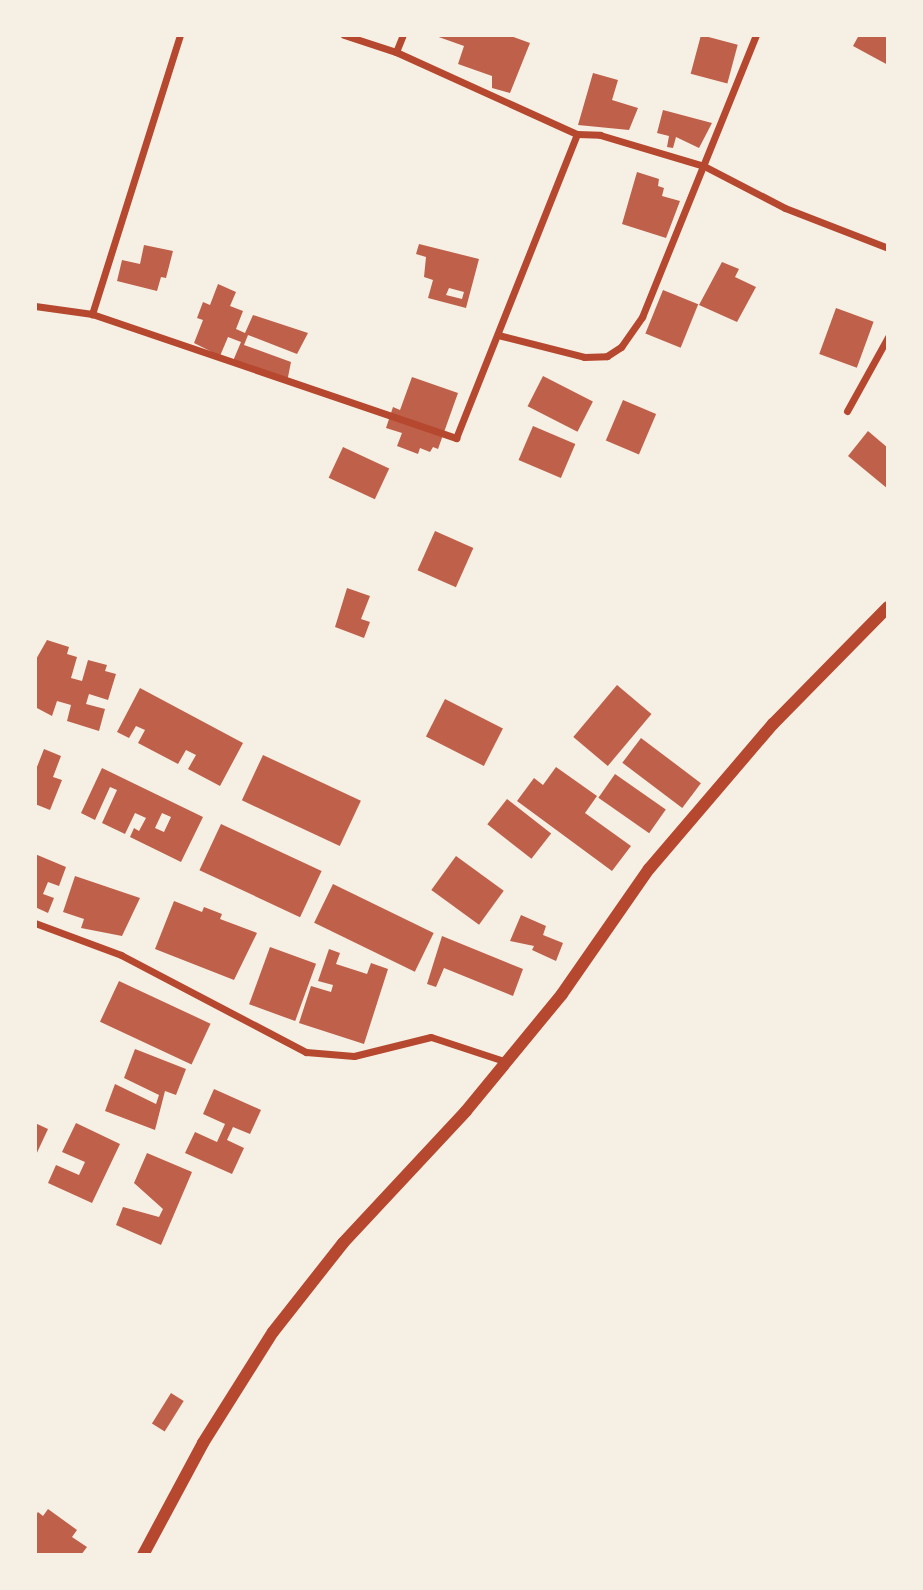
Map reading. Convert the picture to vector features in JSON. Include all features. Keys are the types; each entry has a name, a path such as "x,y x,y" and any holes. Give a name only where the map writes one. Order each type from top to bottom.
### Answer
{"street":[{"path":"92,314 180,35"},
{"path":"344,35 396,52 577,134 600,135 704,166 785,208 888,248"},
{"path":"396,52 403,35"},
{"path":"498,335 584,357 607,356 621,347 642,317 756,35"},
{"path":"35,306 92,314 456,438 577,134"},
{"path":"847,411 888,337"},
{"path":"143,1555 202,1443 272,1332 343,1243 507,1062 562,994 649,869 773,724 888,607"},
{"path":"35,923 121,955 306,1052 354,1056 431,1037 507,1062"}],"building":[{"path":"433,35 508,35 530,43 510,93 492,88 492,76 458,64 464,46"},
{"path":"701,35 738,45 727,83 691,74"},
{"path":"859,35 888,35 888,65 853,46"},
{"path":"593,73 618,80 612,100 638,108 629,130 578,125"},
{"path":"663,110 712,123 699,148 676,137 673,148 667,147 669,136 657,133"},
{"path":"637,172 659,179 658,186 664,188 662,196 680,201 666,238 622,224"},
{"path":"419,244 479,259 466,308 428,298 433,280 424,277 426,257 416,254","holes":["449,288 464,292 462,299 446,295"]},
{"path":"144,245 173,251 166,278 161,277 157,291 117,281 122,260 140,264"},
{"path":"722,262 739,269 735,277 756,287 737,322 699,305"},
{"path":"218,284 236,292 230,306 243,311 236,329 245,333 253,315 308,333 297,354 248,335 244,345 291,362 287,382 233,361 241,342 228,337 220,356 194,343 203,320 197,318 203,302 210,305"},
{"path":"663,290 698,304 681,348 645,334"},
{"path":"836,308 874,322 857,368 819,354"},
{"path":"543,376 593,401 577,432 528,406"},
{"path":"412,377 458,393 438,449 433,447 430,452 420,448 418,454 397,446 402,433 386,428 393,407 400,410"},
{"path":"623,400 656,414 639,455 606,441"},
{"path":"533,426 575,444 561,478 519,460"},
{"path":"868,431 888,448 888,489 848,456"},
{"path":"343,447 389,469 375,499 329,478"},
{"path":"435,531 473,548 456,587 418,570"},
{"path":"347,588 370,596 361,619 370,622 364,638 335,627"},
{"path":"47,640 69,647 67,654 77,657 71,678 82,681 88,660 107,665 105,671 116,674 108,700 89,694 86,704 105,709 99,731 67,721 71,705 57,701 52,716 35,707 35,661"},
{"path":"617,685 651,714 608,766 573,737"},
{"path":"140,688 243,743 220,786 188,769 196,755 186,750 178,764 138,743 145,730 136,726 129,738 117,732"},
{"path":"445,699 503,729 484,766 426,736"},
{"path":"641,738 701,783 682,808 622,763"},
{"path":"44,749 61,756 53,777 62,780 50,810 35,804 35,772"},
{"path":"263,755 361,801 340,846 242,800"},
{"path":"556,767 597,796 585,813 631,846 612,871 517,801 534,778 543,785"},
{"path":"102,768 203,817 181,862 130,837 134,828 139,831 146,818 135,813 125,834 102,823 117,790 110,787 95,820 81,813","holes":["162,813 171,817 164,832 155,828"]},
{"path":"615,774 666,810 649,833 598,798"},
{"path":"507,799 551,833 531,859 487,824"},
{"path":"221,824 322,871 300,917 199,870"},
{"path":"35,854 66,867 59,886 48,882 43,894 54,898 48,913 35,907"},
{"path":"456,856 504,891 479,925 431,890"},
{"path":"75,876 140,898 122,936 81,928 84,919 63,912"},
{"path":"333,884 434,933 415,972 314,923"},
{"path":"174,901 202,912 204,907 222,914 220,919 257,933 234,980 155,949"},
{"path":"521,915 546,926 543,935 563,943 556,961 532,950 534,946 510,941"},
{"path":"442,936 523,969 513,996 444,968 436,987 427,984"},
{"path":"270,947 316,964 295,1021 249,1004"},
{"path":"329,949 340,953 336,964 367,974 371,963 388,969 364,1044 299,1023 311,986 331,992 333,985 318,981"},
{"path":"119,981 211,1024 192,1064 100,1022"},
{"path":"135,1049 186,1069 176,1095 165,1091 155,1130 105,1111 115,1084 156,1104 159,1095 124,1078"},
{"path":"214,1089 261,1110 250,1134 233,1127 227,1140 244,1148 232,1174 185,1153 195,1132 217,1142 225,1124 203,1114"},
{"path":"35,1123 48,1129 35,1157"},
{"path":"76,1123 120,1144 92,1203 48,1183 56,1165 79,1175 85,1162 62,1152"},
{"path":"147,1153 192,1172 161,1245 116,1225 123,1207 159,1217 163,1209 134,1183"},
{"path":"171,1393 184,1401 165,1431 152,1424"},
{"path":"48,1509 77,1530 72,1537 87,1547 81,1555 35,1555 35,1516 38,1512 43,1516"}]}
